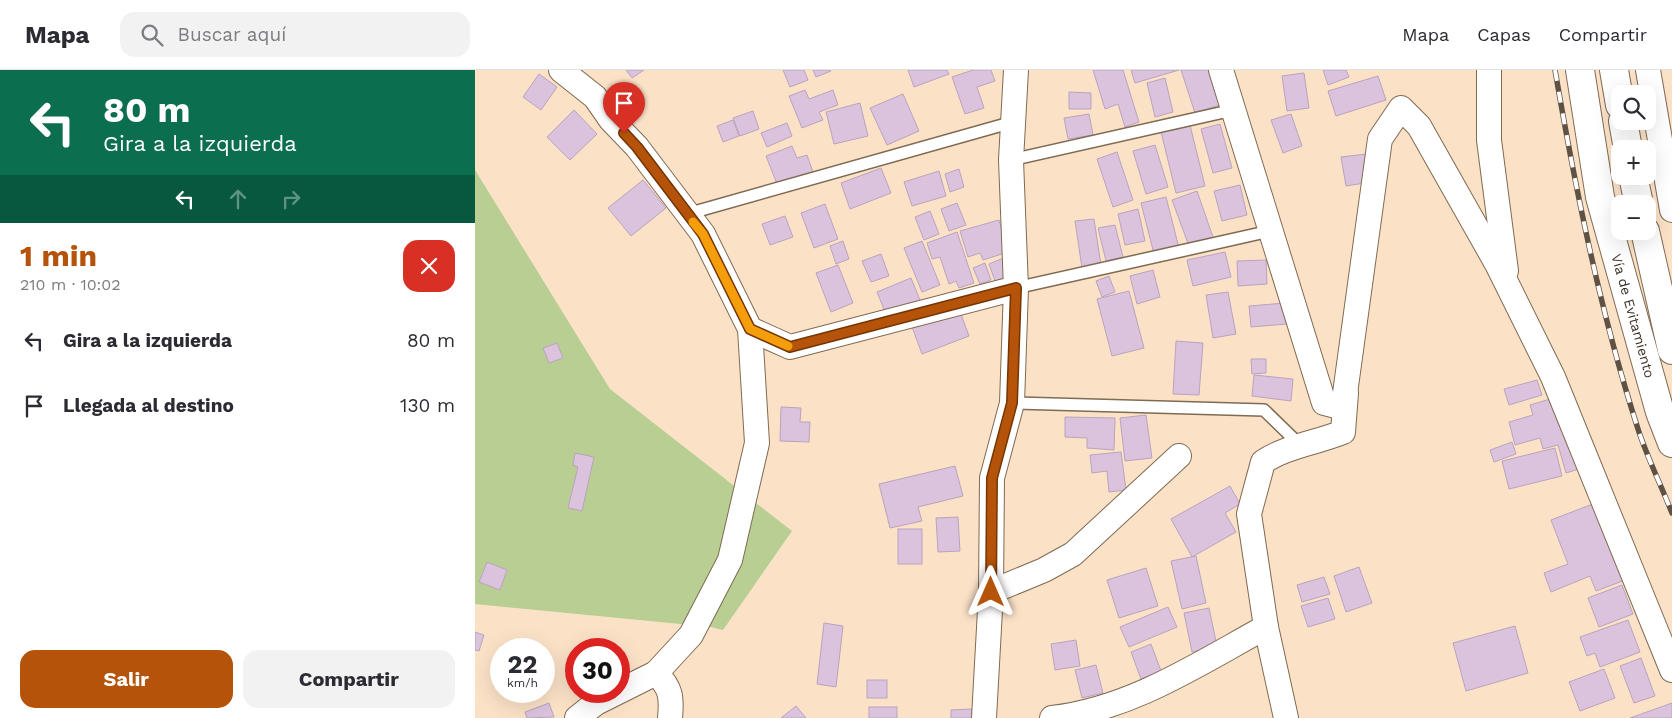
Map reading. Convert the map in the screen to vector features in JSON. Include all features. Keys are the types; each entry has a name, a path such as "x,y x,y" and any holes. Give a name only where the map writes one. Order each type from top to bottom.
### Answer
{"highway":[{"name":"Vía de Evitamiento","path":"1580,70 1600,197 1660,412 1672,443"},
{"path":"1614,70 1617,85"},
{"name":"Vía de Evitamiento","path":"1647,240 1672,350"}],"street":[{"path":"561,70 595,97 611,120 637,147 703,234 750,329 757,443 730,560 691,635 656,673 596,704 577,718"},
{"path":"984,718 991,592 992,478 1012,403 1016,288 1011,160 1016,70"},
{"path":"1221,70 1324,403 1343,408 1380,139 1401,108 1419,126 1507,285 1553,377 1672,670"},
{"path":"1489,70 1489,140 1507,285"},
{"path":"1648,70 1672,210"},
{"path":"750,329 790,347 1016,288"},
{"path":"1285,718 1267,627 1249,514 1263,462 1279,452 1321,441 1343,432 1346,392"},
{"path":"991,592 1044,570 1073,554 1179,456"},
{"path":"1052,718 1069,716 1117,702 1154,688 1267,627"},
{"path":"656,673 668,685 671,705 670,718"}],"lane":[{"path":"1011,160 1233,110"},
{"path":"687,214 1013,122"},
{"path":"1016,288 1270,230"},
{"path":"1012,403 1264,410 1301,446"}],"green space":[{"path":"475,170 610,389 792,531 723,630 711,627 475,604"}],"building":[{"path":"626,70 644,70 632,78"},
{"path":"783,70 804,70 808,80 790,87"},
{"path":"813,70 830,70 831,71 816,77"},
{"path":"908,70 947,70 949,74 914,87"},
{"path":"973,70 991,70 995,81 977,87 984,108 965,114 952,77"},
{"path":"1093,70 1123,70 1139,122 1125,127 1118,104 1105,109"},
{"path":"1131,70 1179,70 1135,83"},
{"path":"1181,70 1218,70 1228,102 1195,113"},
{"path":"1323,70 1346,70 1349,77 1328,85"},
{"path":"1304,73 1309,108 1287,111 1282,76"},
{"path":"539,74 557,87 541,110 523,97"},
{"path":"1378,76 1386,100 1336,116 1328,91"},
{"path":"1165,78 1173,112 1155,117 1147,83"},
{"path":"805,90 809,99 833,90 838,105 819,112 823,120 802,128 789,96"},
{"path":"1069,92 1091,93 1091,109 1069,109"},
{"path":"903,94 919,131 887,145 870,108"},
{"path":"860,103 868,136 834,144 826,112"},
{"path":"574,110 597,134 570,160 547,137"},
{"path":"753,111 759,129 740,136 733,118"},
{"path":"1089,114 1093,135 1068,139 1064,118"},
{"path":"1291,114 1302,146 1283,153 1271,120"},
{"path":"733,120 739,136 723,142 717,126"},
{"path":"787,123 792,136 767,147 761,133"},
{"path":"1220,124 1232,168 1213,173 1201,129"},
{"path":"1190,125 1205,186 1176,193 1161,132"},
{"path":"1155,145 1168,187 1146,194 1133,151"},
{"path":"792,146 797,158 807,155 814,175 779,189 766,156"},
{"path":"1117,152 1133,200 1113,207 1097,159"},
{"path":"1366,154 1371,182 1346,186 1341,157"},
{"path":"881,168 891,193 850,209 841,183"},
{"path":"959,169 964,187 950,192 945,174"},
{"path":"939,171 946,196 912,206 904,182"},
{"path":"643,180 666,208 631,236 608,208"},
{"path":"1240,185 1247,215 1222,221 1214,191"},
{"path":"1197,191 1214,240 1190,249 1172,200"},
{"path":"1166,197 1179,248 1154,254 1141,203"},
{"path":"957,203 966,225 949,231 941,209"},
{"path":"825,204 838,239 814,248 801,213"},
{"path":"1138,209 1145,241 1125,245 1118,214"},
{"path":"930,211 939,234 924,240 915,217"},
{"path":"785,216 793,237 770,245 762,224"},
{"path":"1094,219 1101,265 1082,268 1075,221"},
{"path":"999,220 1008,252 983,260 980,253 968,257 960,231"},
{"path":"1115,225 1123,257 1106,261 1098,228"},
{"path":"957,232 974,283 959,288 956,281 949,284 940,257 932,259 927,243"},
{"path":"843,241 849,259 836,264 830,246"},
{"path":"922,241 940,285 922,292 904,248"},
{"path":"1225,252 1231,277 1193,286 1187,260"},
{"path":"881,254 889,276 871,282 862,261"},
{"path":"1006,257 1013,275 995,281 989,264"},
{"path":"1266,260 1267,284 1238,286 1237,261"},
{"path":"985,263 991,280 980,284 973,268"},
{"path":"838,265 853,303 831,312 816,273"},
{"path":"1153,270 1160,297 1137,304 1130,276"},
{"path":"1109,276 1115,292 1102,297 1096,281"},
{"path":"911,278 922,305 888,319 877,292"},
{"path":"1129,291 1144,348 1112,356 1097,299"},
{"path":"1228,292 1236,334 1213,338 1206,295"},
{"path":"1285,303 1287,324 1251,327 1249,306"},
{"path":"958,306 969,336 922,354 911,324"},
{"path":"1176,341 1203,343 1199,395 1173,394"},
{"path":"557,343 563,358 549,363 543,348"},
{"path":"1251,359 1266,359 1266,373 1252,374"},
{"path":"1254,375 1293,379 1291,401 1252,396"},
{"path":"1537,380 1542,395 1509,405 1504,389"},
{"path":"1557,397 1579,469 1566,473 1558,445 1543,449 1540,438 1515,445 1509,422 1533,415 1530,405"},
{"path":"781,407 801,408 800,422 810,422 809,442 780,441"},
{"path":"1146,415 1152,458 1125,461 1120,418"},
{"path":"1065,417 1115,418 1114,450 1087,448 1087,438 1065,437"},
{"path":"1512,442 1516,454 1494,462 1490,450"},
{"path":"1555,448 1562,476 1509,489 1502,461"},
{"path":"1121,452 1126,490 1109,492 1107,471 1092,473 1090,455"},
{"path":"575,453 594,457 582,511 568,508 578,467 573,465"},
{"path":"955,466 963,496 918,507 922,521 890,528 879,484"},
{"path":"1230,486 1240,504 1225,513 1236,532 1192,557 1171,519"},
{"path":"1598,502 1628,579 1596,591 1590,576 1551,592 1544,573 1568,564 1551,520"},
{"path":"958,517 960,551 938,552 936,518"},
{"path":"898,529 922,529 922,564 898,564"},
{"path":"1196,556 1206,603 1182,609 1171,561"},
{"path":"487,562 507,570 500,590 479,582"},
{"path":"1359,567 1372,603 1346,612 1334,576"},
{"path":"1146,568 1158,606 1119,618 1107,580"},
{"path":"1324,577 1330,594 1302,602 1297,585"},
{"path":"1622,585 1633,614 1599,627 1588,598"},
{"path":"1328,598 1335,619 1308,627 1301,606"},
{"path":"1168,607 1177,627 1129,647 1120,627"},
{"path":"1209,608 1217,646 1192,652 1184,613"},
{"path":"1628,620 1640,652 1600,667 1595,653 1587,656 1580,637"},
{"path":"824,623 843,626 836,687 817,684"},
{"path":"1515,626 1528,673 1466,691 1453,643"},
{"path":"475,632 484,635 479,651 475,650"},
{"path":"1076,640 1080,666 1055,670 1051,644"},
{"path":"1151,644 1161,671 1141,679 1131,652"},
{"path":"1641,658 1655,696 1634,703 1620,666"},
{"path":"1096,665 1103,693 1082,698 1075,670"},
{"path":"1604,669 1615,698 1580,711 1569,682"},
{"path":"867,680 887,680 887,698 867,698"},
{"path":"549,703 554,717 527,718 525,712"},
{"path":"1672,703 1672,718 1630,718"},
{"path":"796,706 806,718 781,718"},
{"path":"869,707 897,707 897,718 869,718"},
{"path":"972,709 972,718 951,718 951,710"}],"railway":[{"path":"1555,70 1580,206 1612,340 1624,385 1642,439 1672,513"}],"slow traffic":[{"path":"693,222 703,234 750,329 788,346"}],"route":[{"path":"624,133 637,147 703,234 750,329 790,347 1016,288 1012,403 992,478 991,592"}]}
